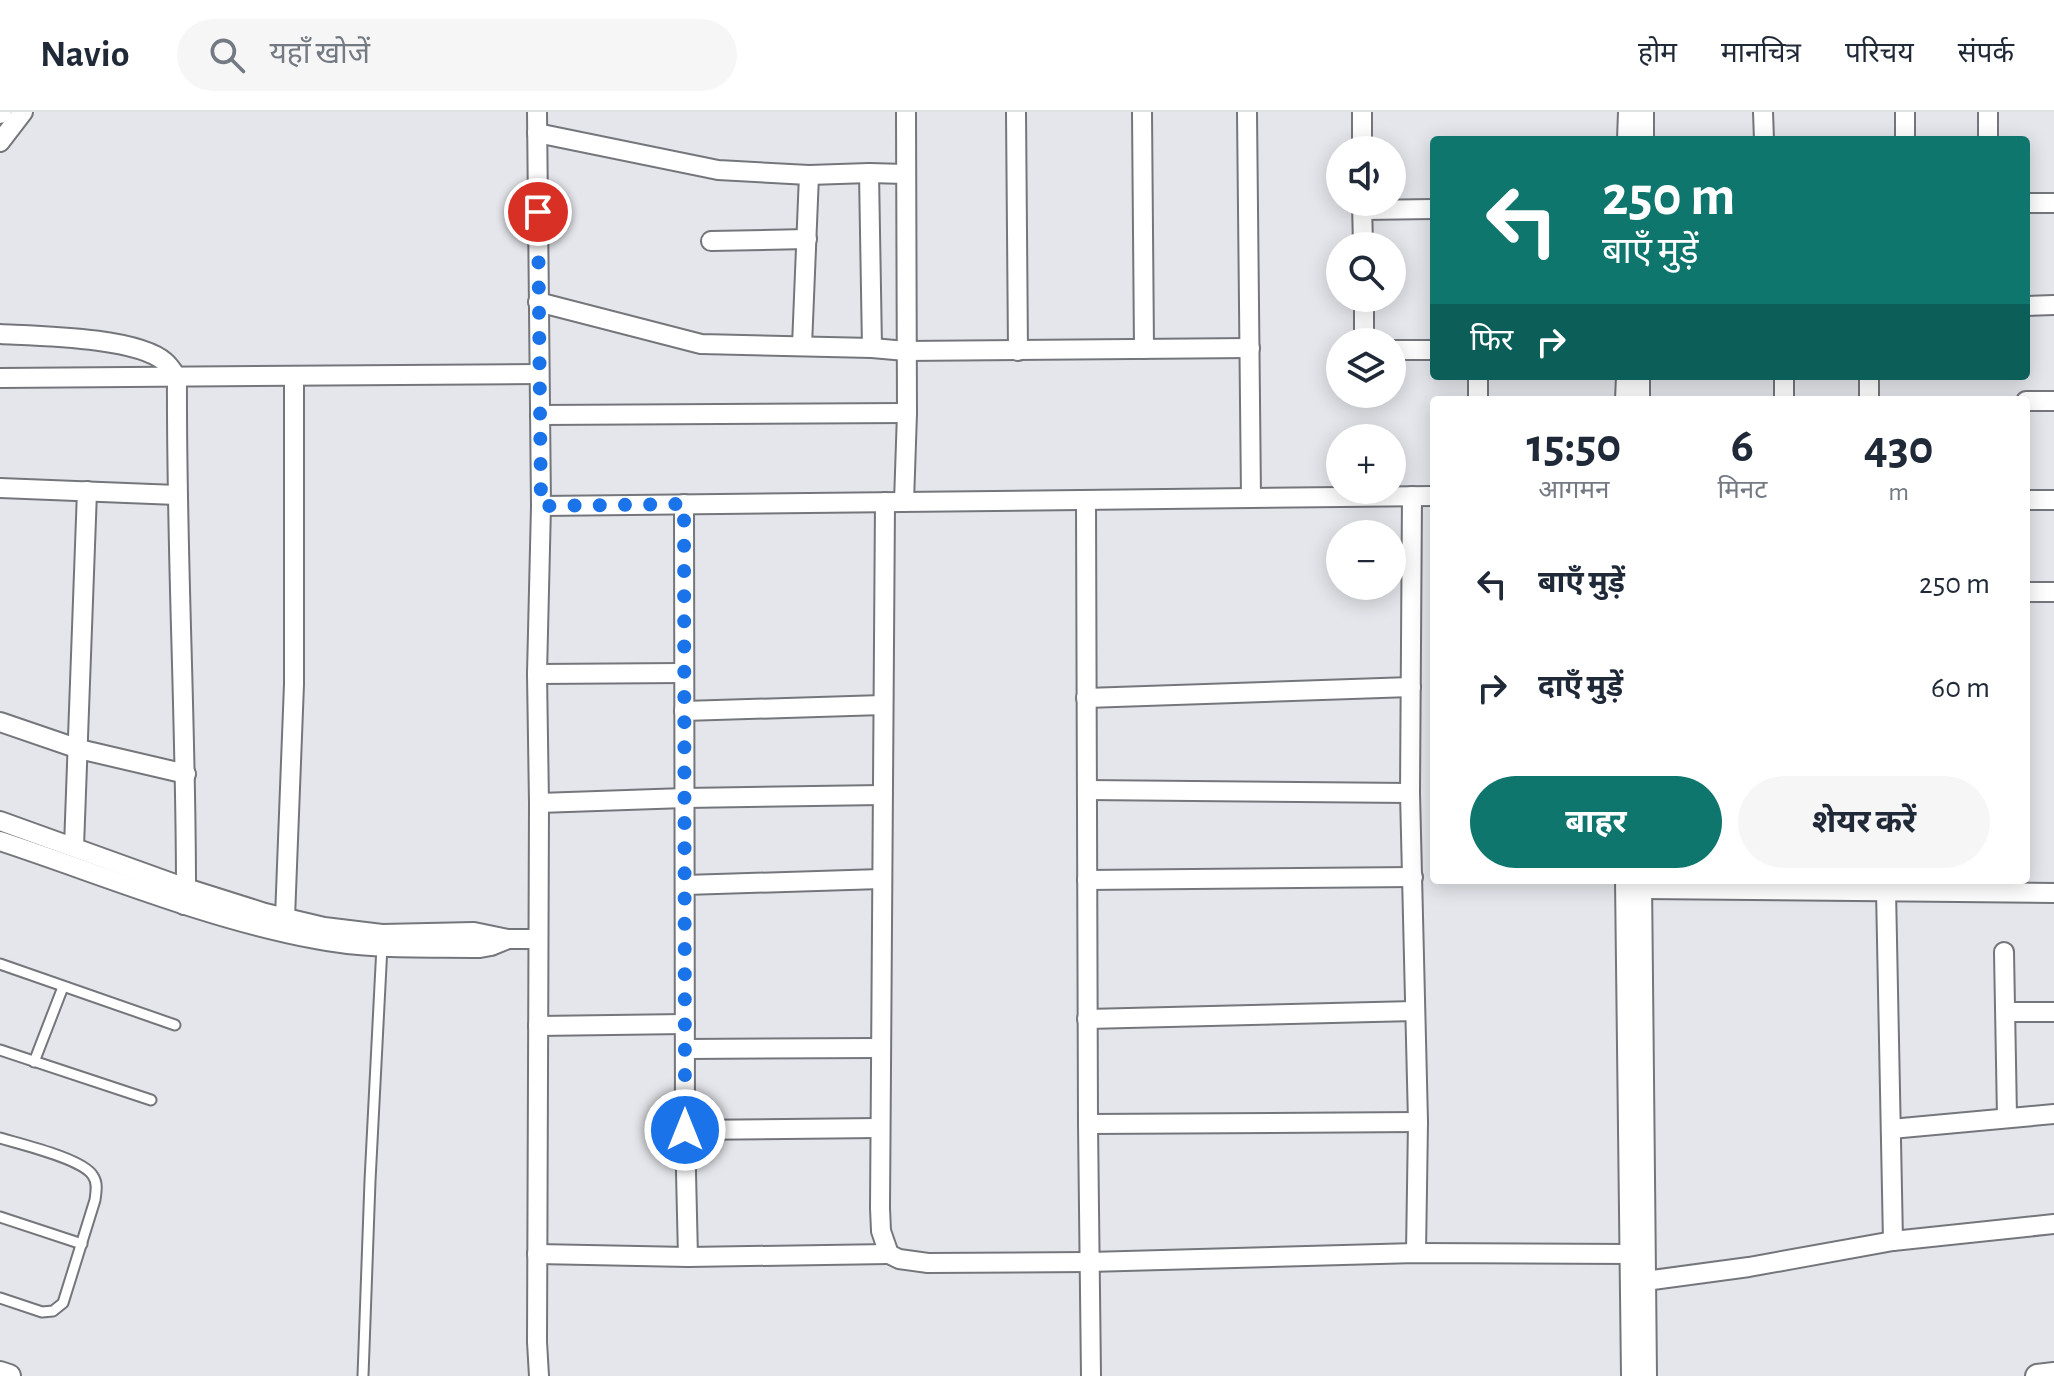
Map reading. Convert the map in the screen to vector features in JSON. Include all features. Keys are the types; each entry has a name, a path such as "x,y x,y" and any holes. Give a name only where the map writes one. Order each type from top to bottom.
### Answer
{"street":[{"path":"0,142 23,112"},
{"path":"537,112 541,506 537,674 539,1376"},
{"path":"889,1254 881,1231 879,1128 883,705 894,502 907,413 906,112"},
{"path":"1016,112 1018,351"},
{"path":"1142,112 1144,349"},
{"path":"1247,112 1251,497"},
{"path":"1362,112 1362,136"},
{"path":"1627,136 1628,112"},
{"path":"1644,112 1644,136"},
{"path":"1763,112 1764,136"},
{"path":"1905,112 1905,136"},
{"path":"1988,112 1988,136"},
{"path":"537,133 718,170 809,175 906,174"},
{"path":"869,173 872,348"},
{"path":"802,346 809,175"},
{"path":"2030,203 2054,203"},
{"path":"1406,208 1430,209"},
{"path":"711,241 807,239"},
{"path":"538,302 701,344 906,351 1250,348"},
{"path":"2030,306 2054,305"},
{"path":"0,334 120,344 165,362 177,377 177,495 186,774 185,897"},
{"path":"1406,350 1430,350"},
{"path":"0,378 539,374"},
{"path":"285,918 294,684 294,376"},
{"path":"2030,401 2054,401"},
{"path":"540,415 907,413"},
{"path":"0,488 177,495"},
{"path":"74,847 87,491"},
{"path":"1412,496 1410,793 1418,1122 1416,1253"},
{"path":"541,506 1430,496"},
{"path":"1086,500 1091,1376"},
{"path":"2030,500 2054,500"},
{"path":"684,504 688,1257"},
{"path":"2030,592 2054,592"},
{"path":"537,674 684,673"},
{"path":"1086,698 1411,687"},
{"path":"684,711 883,705"},
{"path":"0,722 79,749 186,774"},
{"path":"1087,790 1410,793"},
{"path":"539,803 882,795"},
{"path":"0,821 74,847 185,897 348,931 382,934 474,932 508,939 537,939"},
{"path":"0,841 316,940 382,946 480,948 508,939"},
{"path":"1087,880 1413,877"},
{"path":"685,885 881,879"},
{"path":"1631,1376 1636,884"},
{"path":"1636,884 1647,1376"},
{"path":"1672,884 1886,890 1999,886 2054,893"},
{"path":"1886,890 1893,1241"},
{"path":"2004,952 2007,1117"},
{"path":"1087,1019 1415,1011"},
{"path":"2006,1012 2054,1012"},
{"path":"538,1026 685,1024"},
{"path":"685,1049 880,1048"},
{"path":"1891,1129 2054,1114"},
{"path":"1088,1124 1418,1122"},
{"path":"685,1130 879,1128"},
{"path":"1645,1281 1893,1241 2054,1224"},
{"path":"537,1254 688,1257 889,1254 899,1259 928,1263 1416,1253 1631,1254"},
{"path":"0,1373 9,1376"},
{"path":"2037,1376 2054,1374"}],"lane":[{"path":"363,1376 382,946"},
{"path":"0,964 175,1025"},
{"path":"34,1062 63,987"},
{"path":"0,1050 151,1100"},
{"path":"0,1138 73,1161 87,1169 94,1177 97,1188 63,1303 53,1311 42,1312 0,1298"},
{"path":"0,1217 82,1244"}],"route":[{"path":"538,212 541,506 684,504 685,1130"}]}
